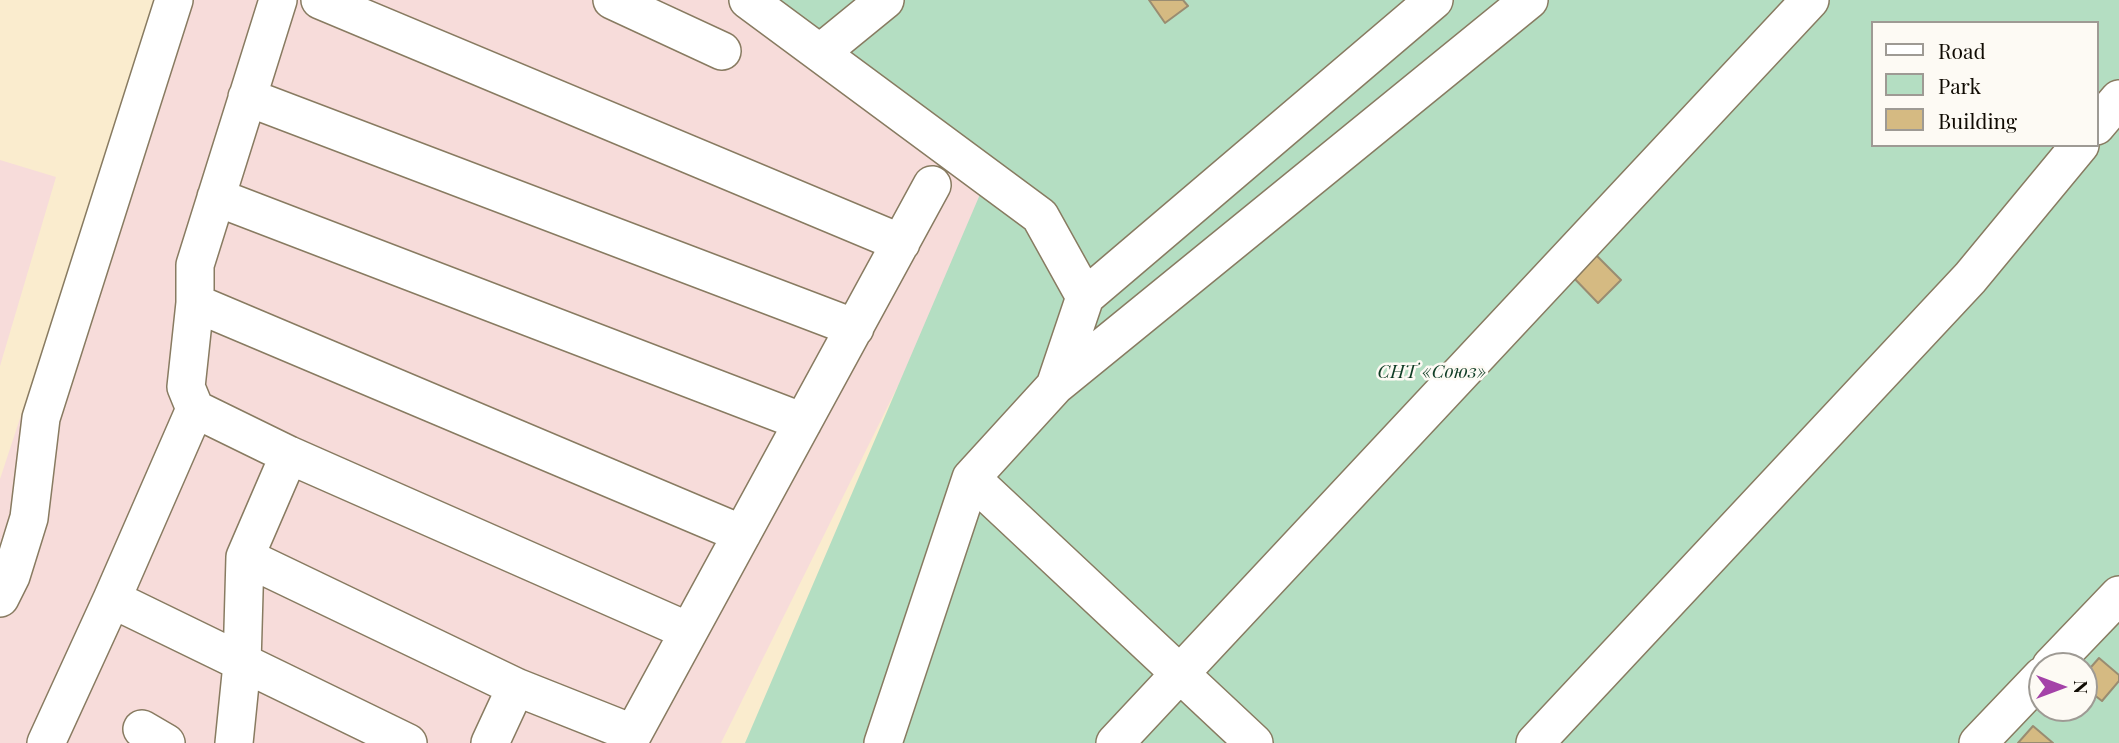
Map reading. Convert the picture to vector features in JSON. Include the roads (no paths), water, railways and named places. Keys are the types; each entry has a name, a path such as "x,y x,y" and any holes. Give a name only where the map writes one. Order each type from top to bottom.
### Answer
{"lane":[{"path":"0,598 11,576 29,518 41,418 174,0"},
{"path":"278,0 195,265 195,303 186,387 195,409 289,455 688,631"},
{"path":"320,0 901,243"},
{"path":"612,0 722,51"},
{"path":"748,0 1041,216 1085,297"},
{"path":"820,53 885,0"},
{"path":"1055,386 1085,297 1434,0"},
{"path":"883,743 971,478 1055,386 1529,0"},
{"path":"1115,743 1810,0"},
{"path":"247,97 855,328"},
{"path":"2098,124 2119,99"},
{"path":"1535,743 1969,278 2078,147"},
{"path":"245,557 516,687 630,738 932,185"},
{"path":"216,197 803,422"},
{"path":"195,303 742,534"},
{"path":"46,743 113,598 195,409"},
{"path":"234,743 242,664 245,557 289,455"},
{"path":"971,478 1254,743"},
{"path":"2065,652 2119,595"},
{"path":"113,598 242,664 408,743"},
{"path":"490,743 516,687"},
{"path":"1978,743 2028,691"}],"park label":[{"name":"СНТ «Союз»","path":"1432,372"}]}
